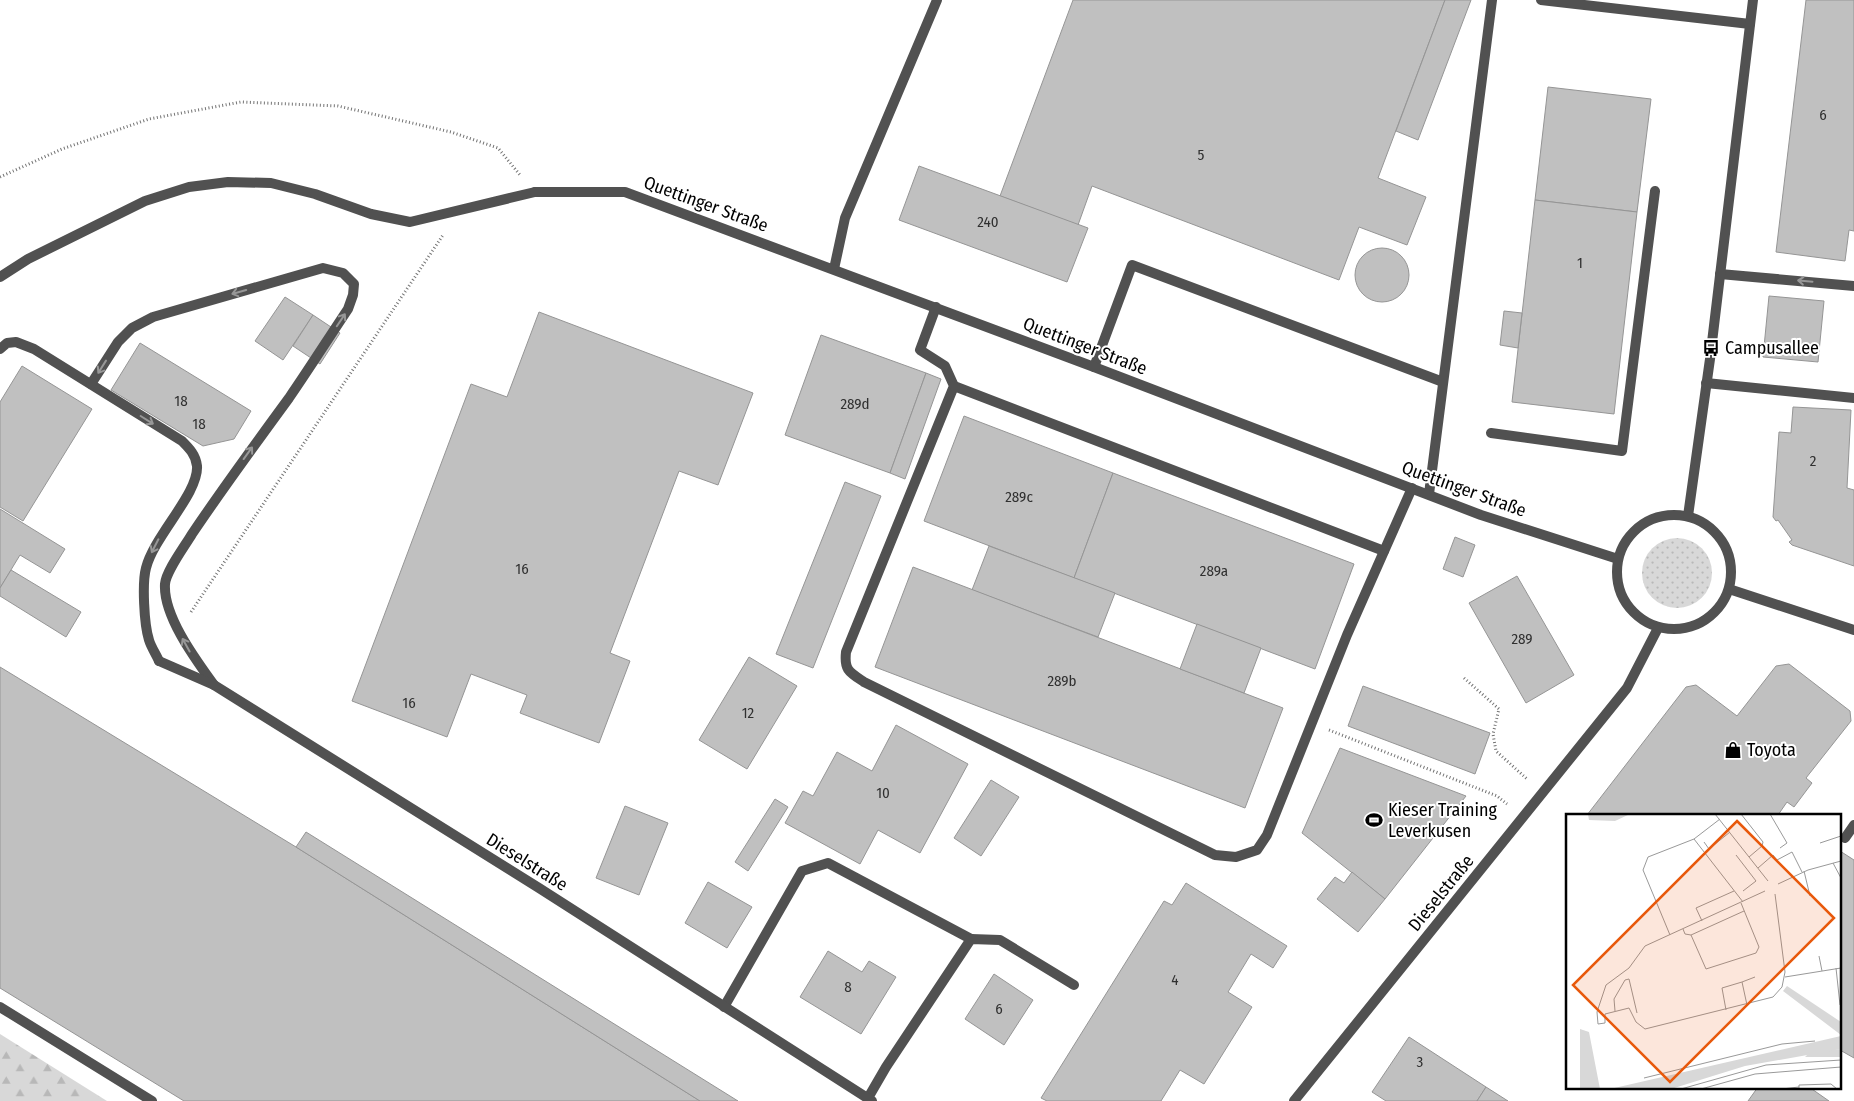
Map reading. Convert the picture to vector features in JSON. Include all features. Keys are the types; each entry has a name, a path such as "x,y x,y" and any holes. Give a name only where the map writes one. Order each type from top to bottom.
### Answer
{"street":[{"path":"834,270 846,218 937,0"},
{"path":"1429,494 1492,0"},
{"path":"1541,0 1750,24"},
{"path":"1688,516 1720,274 1753,0"},
{"name":"Quettinger Straße","path":"0,277 28,259 144,201 190,187 228,182 271,183 315,194 371,214 410,222 535,192 625,192 936,307 1481,515 1618,559"},
{"path":"1491,433 1622,451 1655,191"},
{"path":"1094,367 1132,265 1443,382"},
{"path":"0,349 7,342 16,342 34,349 91,384 118,342 132,328 153,317 323,268 343,273 354,284 353,295 348,309 290,396 220,493 176,559 165,582 167,602 177,628 188,649 214,685"},
{"path":"1720,274 1854,286"},
{"path":"936,307 920,350 945,366 954,386 1384,551"},
{"path":"1706,383 1854,398"},
{"name":"Dieselstraße","path":"91,384 182,441 194,455 197,466 192,489 153,548 145,569 145,616 149,640 158,661 214,685 539,888 870,1100"},
{"path":"954,386 846,652 845,664 851,673 881,691 1215,855 1236,857 1257,850 1267,835 1347,636 1412,488"},
{"path":"1670,515 1688,516 1706,524 1720,537 1729,554 1732,573 1729,589 1722,605 1713,616 1701,624 1679,629 1658,628 1642,620 1630,608 1621,593 1617,577 1618,559 1625,543 1637,529 1652,519 1670,515"},
{"path":"1729,589 1854,630"},
{"name":"Dieselstraße","path":"1294,1101 1627,688 1658,628"},
{"path":"1845,838 1854,824"},
{"path":"724,1007 802,871 828,863 971,938 1000,940 1074,985"},
{"path":"870,1100 886,1066 971,938"},
{"path":"0,1007 152,1101"}],"path":[{"path":"0,177 62,148 149,119 240,102 338,106 451,132 498,148 535,192"},
{"path":"177,628 199,602 460,209"},
{"path":"1464,678 1499,709 1493,734 1496,751 1542,793"},
{"path":"1312,724 1497,796 1524,816"}],"green space":[{"path":"1677,538 1690,541 1702,548 1709,560 1712,573 1709,586 1702,598 1690,605 1677,608 1664,605 1652,598 1645,586 1642,573 1645,560 1652,548 1664,541"},
{"path":"0,1034 107,1101 0,1101"}],"building":[{"path":"1073,0 1445,0 1378,178 1426,197 1407,245 1359,227 1339,280 1092,186 1078,225 1000,196"},
{"path":"1445,0 1471,0 1418,140 1396,131"},
{"path":"1806,0 1854,0 1854,231 1849,230 1845,261 1776,252"},
{"path":"1548,87 1651,99 1637,212 1535,200"},
{"path":"919,166 1088,228 1067,282 899,220"},
{"path":"1535,200 1637,212 1614,414 1512,402"},
{"path":"1382,248 1392,250 1401,256 1407,265 1409,275 1407,285 1401,294 1392,300 1382,302 1372,300 1363,294 1357,285 1355,275 1357,265 1363,256 1372,250"},
{"path":"1769,296 1824,301 1818,362 1763,357"},
{"path":"285,297 313,315 283,360 255,341"},
{"path":"1504,311 1522,313 1518,348 1500,345"},
{"path":"539,312 753,393 718,485 679,471 610,653 630,661 599,743 520,713 527,695 471,674 447,737 352,701 471,384 507,397"},
{"path":"313,315 340,333 320,364 293,346"},
{"path":"821,335 926,373 890,473 785,435"},
{"path":"140,343 251,411 234,439 203,446 111,390"},
{"path":"22,366 92,409 23,521 0,507 0,402"},
{"path":"926,373 941,379 905,479 890,473"},
{"path":"1793,407 1851,410 1847,488 1854,490 1854,566 1792,545 1789,542 1792,540 1778,520 1776,521 1773,517 1779,432 1791,433"},
{"path":"964,416 1113,473 1074,578 924,521"},
{"path":"1113,473 1354,564 1315,669 1074,578"},
{"path":"845,482 881,496 813,668 776,654"},
{"path":"0,509 65,549 50,573 20,555 0,588"},
{"path":"1455,537 1475,545 1463,577 1443,569"},
{"path":"989,546 1115,593 1098,637 972,590"},
{"path":"913,567 1283,708 1245,808 875,667"},
{"path":"11,570 81,612 66,637 0,596 0,588"},
{"path":"1517,576 1574,675 1526,703 1469,603"},
{"path":"1197,624 1261,648 1244,693 1180,669"},
{"path":"749,657 797,686 747,769 699,740"},
{"name":"Toyota","path":"1789,664 1850,711 1851,721 1806,778 1812,783 1794,807 1787,802 1779,814 1588,814 1686,687 1696,685 1737,716 1776,666"},
{"path":"0,667 296,847 700,1101 184,1101 0,988"},
{"path":"1363,686 1490,733 1475,774 1348,726"},
{"path":"896,725 968,764 920,853 878,830 860,864 785,823 803,791 813,796 837,752 872,771"},
{"path":"1340,748 1466,796 1385,899 1302,833"},
{"path":"991,780 1019,797 981,856 954,838"},
{"path":"775,799 788,807 748,871 735,862"},
{"path":"625,806 668,823 639,895 596,878"},
{"path":"306,832 738,1101 700,1101 296,847"},
{"path":"1842,852 1854,860 1854,1058 1842,1051"},
{"path":"1352,872 1385,899 1358,932 1317,899 1335,877 1344,883"},
{"path":"708,882 752,907 727,948 685,923"},
{"path":"1186,883 1287,946 1273,968 1251,954 1228,992 1252,1007 1204,1084 1180,1070 1161,1101 1047,1101 1041,1098 1164,901 1172,905"},
{"path":"828,951 862,972 869,961 896,977 861,1034 800,997"},
{"path":"994,974 1033,1000 1004,1045 965,1019"},
{"path":"1409,1037 1486,1087 1477,1101 1386,1101 1372,1092"},
{"path":"1486,1087 1508,1101 1477,1101"},
{"path":"1757,1088 1810,1088 1829,1101 1748,1101"}],"place":[{"name":"Campusallee","path":"1711,348"},
{"name":"Toyota","path":"1733,750"},
{"name":"Kieser Training Leverkusen","path":"1374,820"}]}
